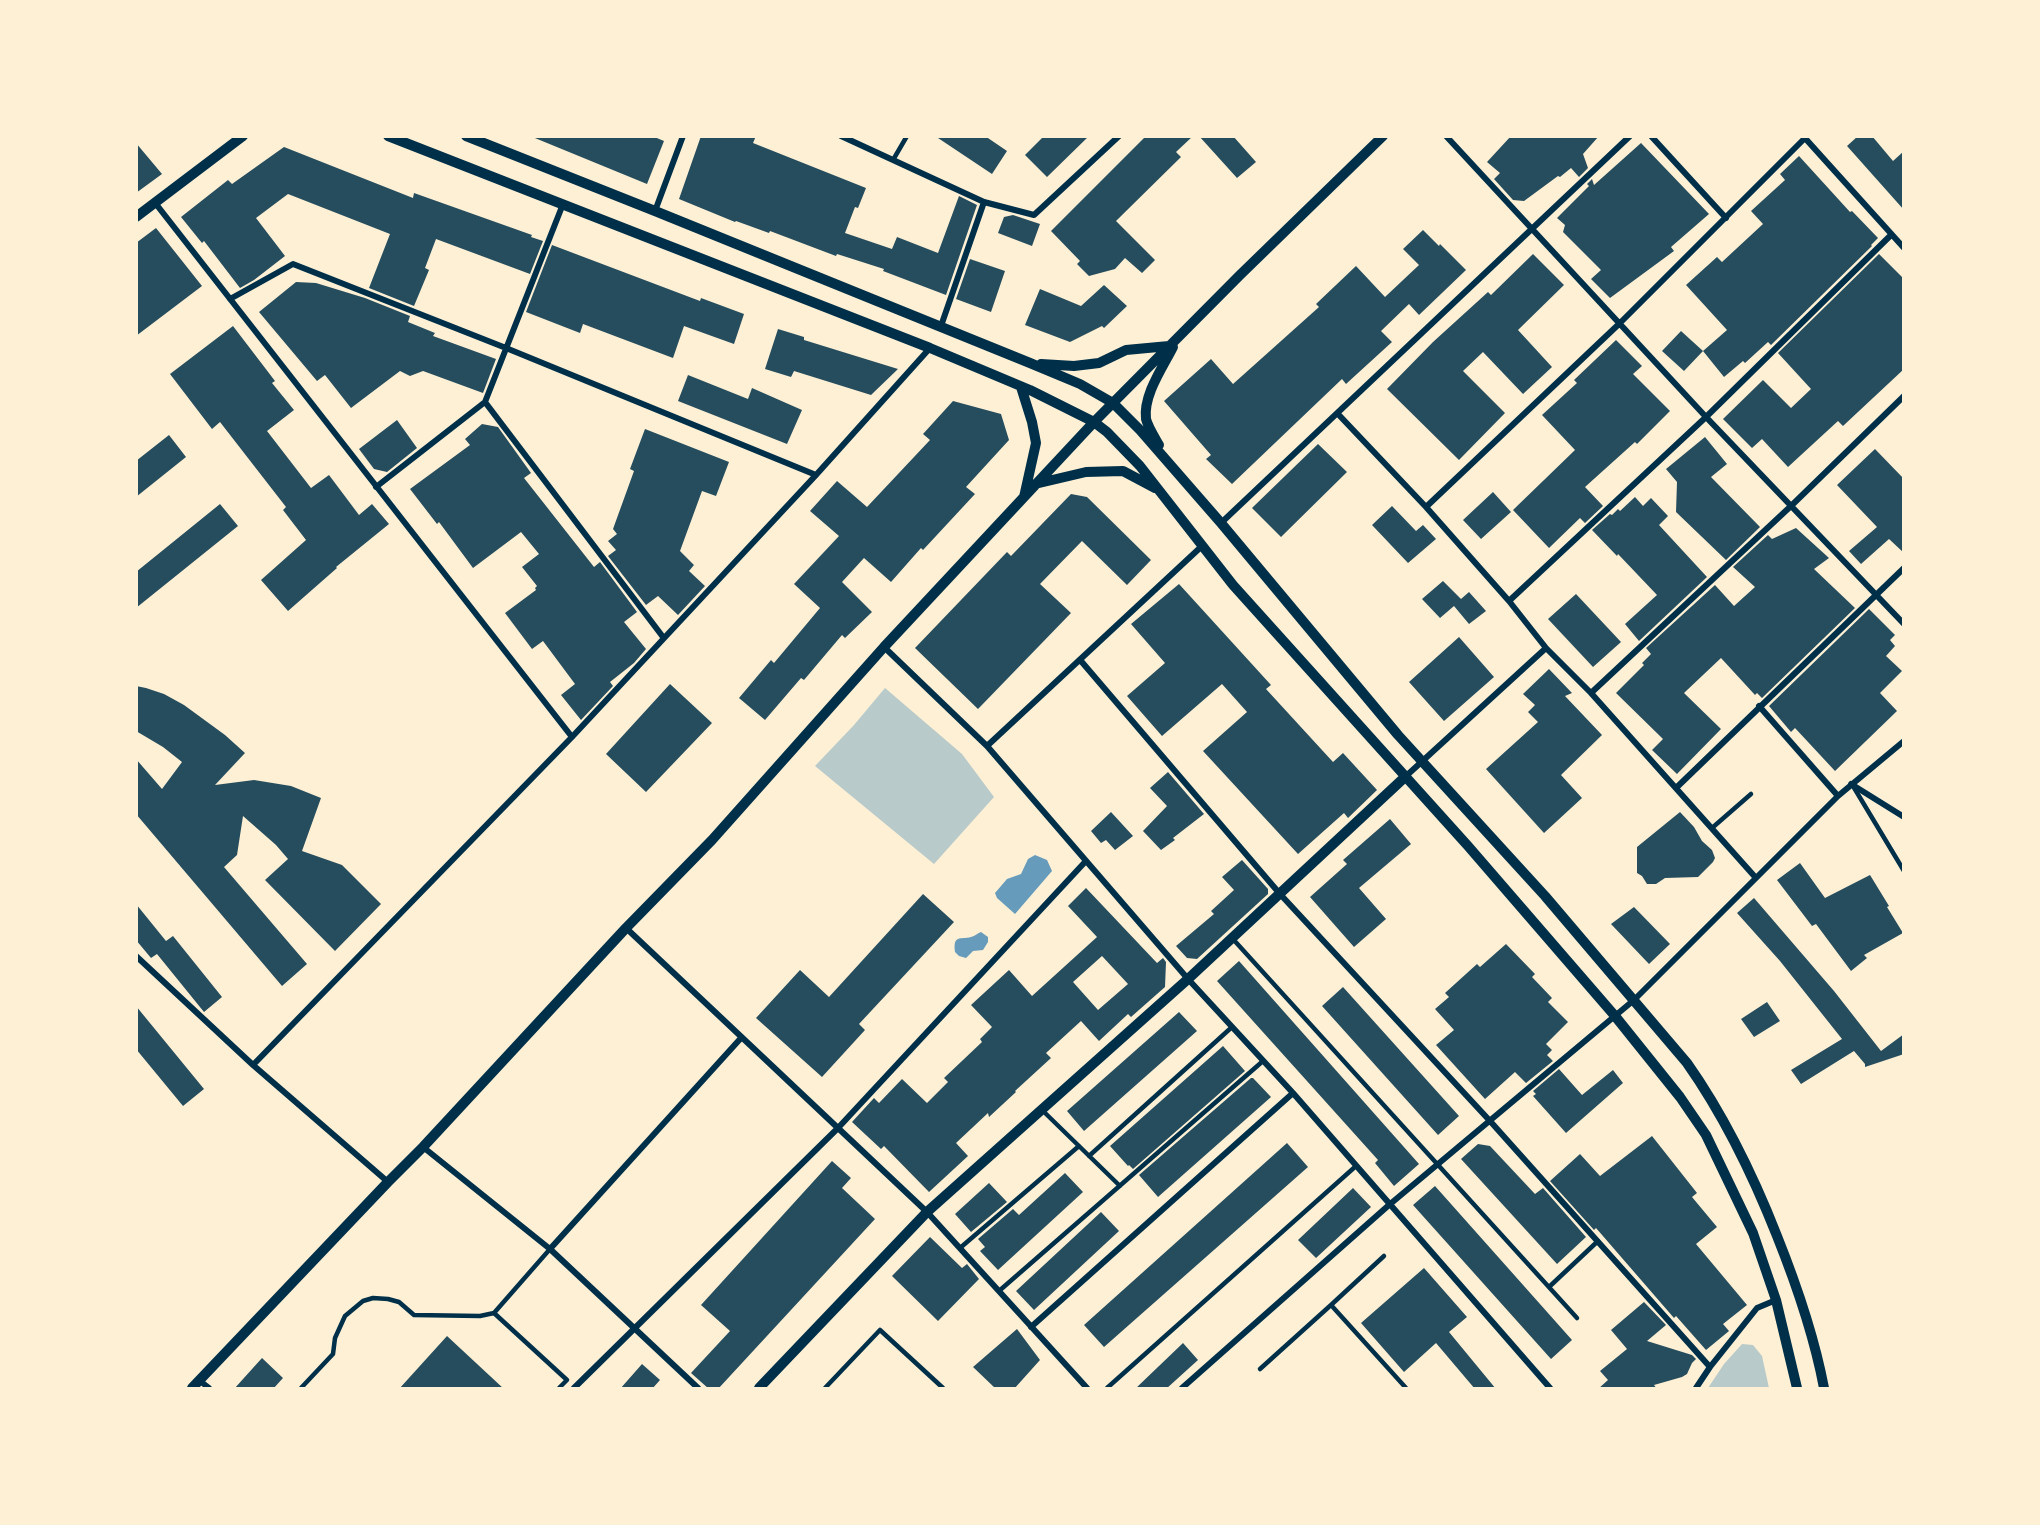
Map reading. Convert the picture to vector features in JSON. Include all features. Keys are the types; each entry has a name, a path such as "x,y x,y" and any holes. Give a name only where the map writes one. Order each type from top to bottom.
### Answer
{"street":[{"path":"138,214 156,204 243,136"},
{"path":"388,136 930,348 1021,387 1094,422 1107,432 1140,466 1233,585 1406,777 1615,1016 1680,1097 1706,1135 1753,1233 1776,1300 1797,1389"},
{"path":"466,136 941,326 1080,384 1113,403 1164,457 1398,735 1545,896 1687,1063 1705,1089 1746,1163 1798,1288 1816,1347 1824,1389"},
{"path":"655,211 683,136"},
{"path":"841,136 984,202 1034,215 1119,136"},
{"path":"209,1389 196,1385 423,1147 626,928 712,840 884,647 1035,484 1179,336 1383,136"},
{"path":"1446,136 1706,417 1904,624"},
{"path":"1221,523 1630,136"},
{"path":"1651,136 1726,218"},
{"path":"1426,507 1620,323 1804,137 1904,248"},
{"path":"941,326 984,202"},
{"path":"156,204 572,737"},
{"path":"376,488 485,402 563,204"},
{"path":"1509,601 1706,417 1891,235"},
{"path":"230,299 293,264 816,475"},
{"path":"1164,457 1146,419 1151,388 1179,336"},
{"path":"1030,363 1074,366 1099,363 1126,350 1169,346"},
{"path":"253,1065 572,737 816,475 930,348"},
{"path":"1021,387 1036,443 1024,497"},
{"path":"1591,693 1791,506 1904,396"},
{"path":"485,402 663,637"},
{"path":"1338,414 1426,507 1509,601 1546,648 1591,693 1756,878"},
{"path":"1035,484 1086,472 1123,471 1158,489"},
{"path":"987,746 1202,546"},
{"path":"1676,788 1904,568"},
{"path":"884,647 987,746 1085,862 1293,1093 1551,1389"},
{"path":"759,1389 927,1212 1188,979 1406,777 1421,760 1546,648"},
{"path":"1081,661 1280,894 1490,1121 1710,1367"},
{"path":"1759,706 1838,795"},
{"path":"1182,1389 1389,1205 1634,1000 1838,795 1904,741"},
{"path":"1851,784 1904,817"},
{"path":"574,1389 633,1328 838,1128 1085,862"},
{"path":"626,928 927,1212 1087,1389"},
{"path":"137,956 253,1065 388,1182"},
{"path":"550,1249 741,1038"},
{"path":"1031,1327 1293,1093"},
{"path":"423,1147 550,1249 698,1389"},
{"path":"1696,1389 1710,1367 1757,1308 1776,1300"}],"lane":[{"path":"893,160 907,136"},
{"path":"1851,784 1904,871"},
{"path":"1712,828 1751,794"},
{"path":"1232,938 1577,1318"},
{"path":"1089,1156 1232,1027"},
{"path":"999,1291 1263,1061"},
{"path":"1041,1110 1120,1186"},
{"path":"960,1248 1079,1146"},
{"path":"1107,1389 1356,1166"},
{"path":"1549,1287 1598,1241"},
{"path":"301,1389 333,1354 335,1338 345,1316 363,1301 373,1298 399,1302 414,1315 480,1316 494,1313 550,1249"},
{"path":"1260,1369 1384,1256"},
{"path":"1330,1305 1406,1389"},
{"path":"494,1313 567,1380 559,1389"},
{"path":"825,1389 880,1330 943,1389"}],"shaded area":[{"path":"885,688 962,754 994,797 934,864 815,766"},
{"path":"1742,1344 1753,1345 1762,1356 1769,1388 1708,1388 1724,1364"}],"water":[{"path":"1035,855 1047,860 1052,871 1015,914 997,898 995,893 1007,879 1021,874 1028,859"},
{"path":"981,932 988,937 983,950 973,951 966,958 955,952 956,940 972,937"}],"building":[{"path":"530,136 652,136 664,141 647,184"},
{"path":"701,136 756,136 753,143 866,188 858,208 855,207 845,233 892,249 897,237 938,253 959,196 977,205 946,295 883,271 884,269 837,254 836,256 770,231 769,233 735,222 679,199"},
{"path":"935,136 985,136 1007,151 992,174"},
{"path":"1044,136 1089,136 1047,177 1025,155"},
{"path":"1146,136 1193,136 1176,152 1181,157 1116,221 1155,260 1142,273 1125,258 1115,269 1089,276 1077,264 1080,261 1051,231"},
{"path":"1199,136 1233,136 1256,162 1237,178"},
{"path":"1511,136 1599,136 1583,154 1588,168 1579,177 1571,168 1524,201 1513,200 1494,179 1500,173 1487,162"},
{"path":"1858,136 1872,136 1893,161 1904,151 1904,210 1847,146"},
{"path":"136,143 162,174 136,193"},
{"path":"1641,143 1709,214 1671,247 1674,251 1610,298 1591,279 1601,270 1563,232 1565,225 1557,218 1589,186 1587,184 1592,179 1594,185"},
{"path":"284,147 413,198 414,193 532,235 531,237 543,241 530,274 436,239 425,268 429,270 414,306 369,288 390,234 288,194 256,218 285,256 240,288 204,241 202,243 181,217 228,180 232,184"},
{"path":"1799,156 1850,212 1852,211 1878,238 1771,345 1768,342 1745,363 1743,361 1724,377 1703,351 1727,330 1686,285 1717,257 1722,262 1763,224 1751,211 1785,180 1780,174"},
{"path":"1013,215 1040,224 1032,246 998,233 1004,217"},
{"path":"156,228 202,286 136,336 136,243"},
{"path":"1423,230 1466,270 1419,315 1409,304 1381,331 1392,342 1346,384 1342,379 1232,484 1206,459 1211,455 1164,401 1211,359 1233,384 1319,307 1316,304 1356,266 1385,297 1419,265 1403,249"},
{"path":"552,245 700,301 701,298 744,314 734,344 684,326 673,358 583,324 580,333 526,312"},
{"path":"1533,254 1564,285 1518,330 1552,367 1523,394 1483,352 1463,371 1505,413 1459,460 1387,389 1433,342 1488,292 1491,295"},
{"path":"1879,254 1904,279 1904,369 1843,426 1838,421 1788,467 1762,439 1752,448 1723,419 1763,380 1791,408 1811,389 1778,353"},
{"path":"970,259 1005,271 991,312 956,299"},
{"path":"296,282 316,283 365,298 410,316 408,322 435,333 433,336 496,359 483,393 423,371 410,376 400,371 351,408 325,375 317,381 259,312"},
{"path":"1104,285 1127,306 1104,328 1102,326 1070,342 1025,325 1040,289 1081,306"},
{"path":"233,326 275,381 272,383 294,410 267,431 311,488 329,475 359,515 372,504 389,524 336,567 288,611 261,580 306,540 283,510 286,507 220,422 212,429 170,374"},
{"path":"778,329 804,337 804,340 898,369 871,395 794,371 791,377 765,369"},
{"path":"1681,331 1703,351 1684,371 1662,351"},
{"path":"1616,340 1642,366 1633,374 1670,411 1637,444 1635,442 1585,487 1603,506 1585,523 1580,518 1549,548 1513,510 1575,450 1542,415 1577,383 1574,380"},
{"path":"688,375 748,399 752,388 802,410 787,444 678,401"},
{"path":"953,401 1001,414 1009,440 966,487 975,494 891,582 864,558 842,582 872,612 845,638 842,635 804,680 801,678 765,720 739,698 771,660 774,663 820,608 794,584 839,536 810,511 837,481 867,507 930,440 923,434"},
{"path":"397,420 417,448 387,472 374,469 359,449"},
{"path":"482,424 498,427 531,473 524,478 594,567 600,562 637,612 624,622 646,649 634,663 610,682 613,686 581,720 561,695 575,684 543,641 532,649 505,613 536,590 537,586 522,567 539,554 521,532 473,568 439,522 437,524 410,489 470,445 465,439"},
{"path":"645,429 729,462 716,496 702,491 680,551 694,565 689,571 705,586 678,615 658,596 646,605 608,556 616,550 608,541 617,534 613,529 634,471 630,469"},
{"path":"169,435 186,457 136,497 136,461"},
{"path":"1705,437 1727,464 1711,477 1760,527 1726,560 1676,512 1677,482 1666,469"},
{"path":"1318,444 1347,472 1281,537 1252,508"},
{"path":"1875,449 1904,479 1904,553 1889,539 1861,564 1849,551 1877,527 1837,485"},
{"path":"1493,492 1511,512 1481,539 1463,520"},
{"path":"1071,494 1087,497 1151,560 1127,585 1082,541 1040,584 1071,613 978,709 915,648 1007,552 1011,556"},
{"path":"1635,497 1643,506 1651,498 1668,516 1659,525 1707,577 1639,641 1625,624 1657,595 1592,530 1610,514 1612,515 1618,509 1620,511"},
{"path":"220,504 238,526 136,608 136,572"},
{"path":"1392,506 1416,531 1423,525 1436,539 1408,563 1372,525"},
{"path":"1796,528 1829,558 1814,569 1855,608 1762,698 1757,693 1755,695 1721,658 1684,693 1721,729 1677,774 1652,750 1663,739 1616,693 1644,665 1642,663 1651,654 1646,648 1715,585 1734,606 1755,587 1733,567 1768,535 1772,539"},
{"path":"1443,581 1461,599 1469,592 1486,611 1469,624 1454,606 1440,618 1422,599"},
{"path":"1179,584 1271,685 1266,689 1333,762 1343,753 1377,790 1348,818 1344,813 1298,854 1203,751 1247,712 1222,684 1162,736 1127,696 1165,663 1131,624"},
{"path":"1576,594 1621,642 1593,667 1548,619"},
{"path":"1869,609 1895,635 1890,640 1895,646 1886,656 1902,671 1880,693 1897,711 1835,771 1795,728 1791,732 1769,706"},
{"path":"1459,637 1494,677 1444,721 1409,682"},
{"path":"1549,669 1572,693 1565,696 1602,735 1561,775 1582,798 1544,833 1486,769 1538,722 1528,712 1535,705 1523,694"},
{"path":"670,684 712,723 646,792 606,754"},
{"path":"136,686 164,694 184,705 245,753 215,785 254,780 291,786 321,798 302,851 342,865 381,904 335,951 265,880 288,859 276,845 243,816 237,855 224,867 307,964 282,986 136,814 136,759 162,789 182,762 163,747 136,731"},
{"path":"1168,772 1204,814 1161,850 1143,831 1167,806 1150,788"},
{"path":"1111,812 1133,836 1115,850 1106,840 1101,843 1091,831"},
{"path":"1680,812 1694,827 1702,841 1712,850 1715,858 1698,877 1665,878 1656,884 1647,884 1637,873 1637,847"},
{"path":"1390,819 1411,844 1359,888 1386,919 1354,947 1310,897 1347,864 1343,860"},
{"path":"1242,860 1268,889 1268,894 1197,959 1187,958 1176,946 1214,914 1211,911 1234,890 1222,877"},
{"path":"1800,863 1825,898 1870,875 1903,933 1864,955 1867,958 1851,971 1816,924 1812,926 1777,880"},
{"path":"1086,888 1157,963 1163,958 1166,962 1165,987 1131,1017 1128,1014 1099,1041 1081,1021 1046,1053 1051,1058 989,1117 988,1113 956,1143 968,1156 929,1192 884,1146 881,1149 852,1122 874,1098 879,1103 902,1079 927,1103 948,1082 944,1078 982,1042 980,1039 992,1027 971,1005 1009,970 1032,996 1097,937 1068,906","holes":["1102,956 1128,984 1098,1010 1073,982"]},
{"path":"923,894 954,922 859,1024 865,1030 822,1077 756,1018 800,970 829,997"},
{"path":"1754,898 1834,991 1881,1051 1904,1034 1904,1054 1865,1067 1854,1051 1801,1084 1791,1070 1842,1039 1780,961 1737,913"},
{"path":"136,904 166,941 173,936 222,997 204,1012 157,954 151,958 136,940"},
{"path":"1634,907 1670,944 1649,964 1611,924"},
{"path":"1506,944 1535,974 1532,977 1552,998 1548,1002 1568,1022 1546,1044 1552,1050 1547,1055 1553,1061 1526,1083 1515,1072 1485,1099 1436,1045 1454,1030 1435,1009 1449,997 1445,993 1477,964 1480,967"},
{"path":"1239,961 1419,1164 1394,1186 1375,1163 1378,1160 1217,981"},
{"path":"1343,987 1459,1116 1438,1135 1322,1006"},
{"path":"1767,1002 1780,1021 1754,1037 1741,1019"},
{"path":"136,1006 204,1089 183,1106 136,1049"},
{"path":"1179,1012 1197,1031 1084,1131 1067,1111"},
{"path":"1223,1046 1245,1071 1133,1169 1128,1166 1110,1146"},
{"path":"1559,1069 1582,1095 1613,1070 1623,1083 1566,1133 1533,1096 1536,1094 1533,1091"},
{"path":"1251,1078 1271,1097 1158,1197 1139,1175"},
{"path":"1652,1136 1697,1193 1692,1197 1717,1227 1696,1244 1747,1305 1723,1324 1729,1331 1706,1350 1676,1316 1674,1318 1596,1228 1594,1230 1550,1181 1580,1154 1600,1176"},
{"path":"1287,1143 1308,1167 1104,1347 1084,1325"},
{"path":"1478,1144 1490,1146 1535,1194 1543,1188 1586,1237 1557,1264 1461,1159"},
{"path":"832,1161 851,1178 842,1188 875,1219 718,1389 709,1389 691,1373 730,1331 701,1305"},
{"path":"1065,1173 1083,1192 998,1270 980,1251 985,1247 978,1239 1013,1209 1019,1215"},
{"path":"989,1183 1007,1202 971,1232 955,1214"},
{"path":"1435,1186 1572,1340 1551,1359 1413,1205"},
{"path":"1353,1188 1371,1207 1316,1258 1298,1240"},
{"path":"1101,1212 1119,1231 1034,1310 1016,1291"},
{"path":"930,1237 962,1268 967,1264 979,1279 938,1321 892,1276"},
{"path":"1424,1268 1467,1317 1449,1332 1496,1389 1475,1389 1436,1343 1404,1372 1361,1323"},
{"path":"1644,1302 1666,1325 1647,1341 1692,1355 1696,1359 1687,1374 1654,1385 1657,1389 1598,1389 1608,1380 1600,1371 1627,1349 1611,1330"},
{"path":"1017,1329 1040,1360 1014,1389 996,1389 973,1367"},
{"path":"447,1336 504,1389 399,1389"},
{"path":"1183,1343 1198,1360 1166,1389 1135,1389"},
{"path":"262,1358 283,1378 273,1389 234,1389"},
{"path":"642,1364 660,1380 652,1389 620,1389"}]}
